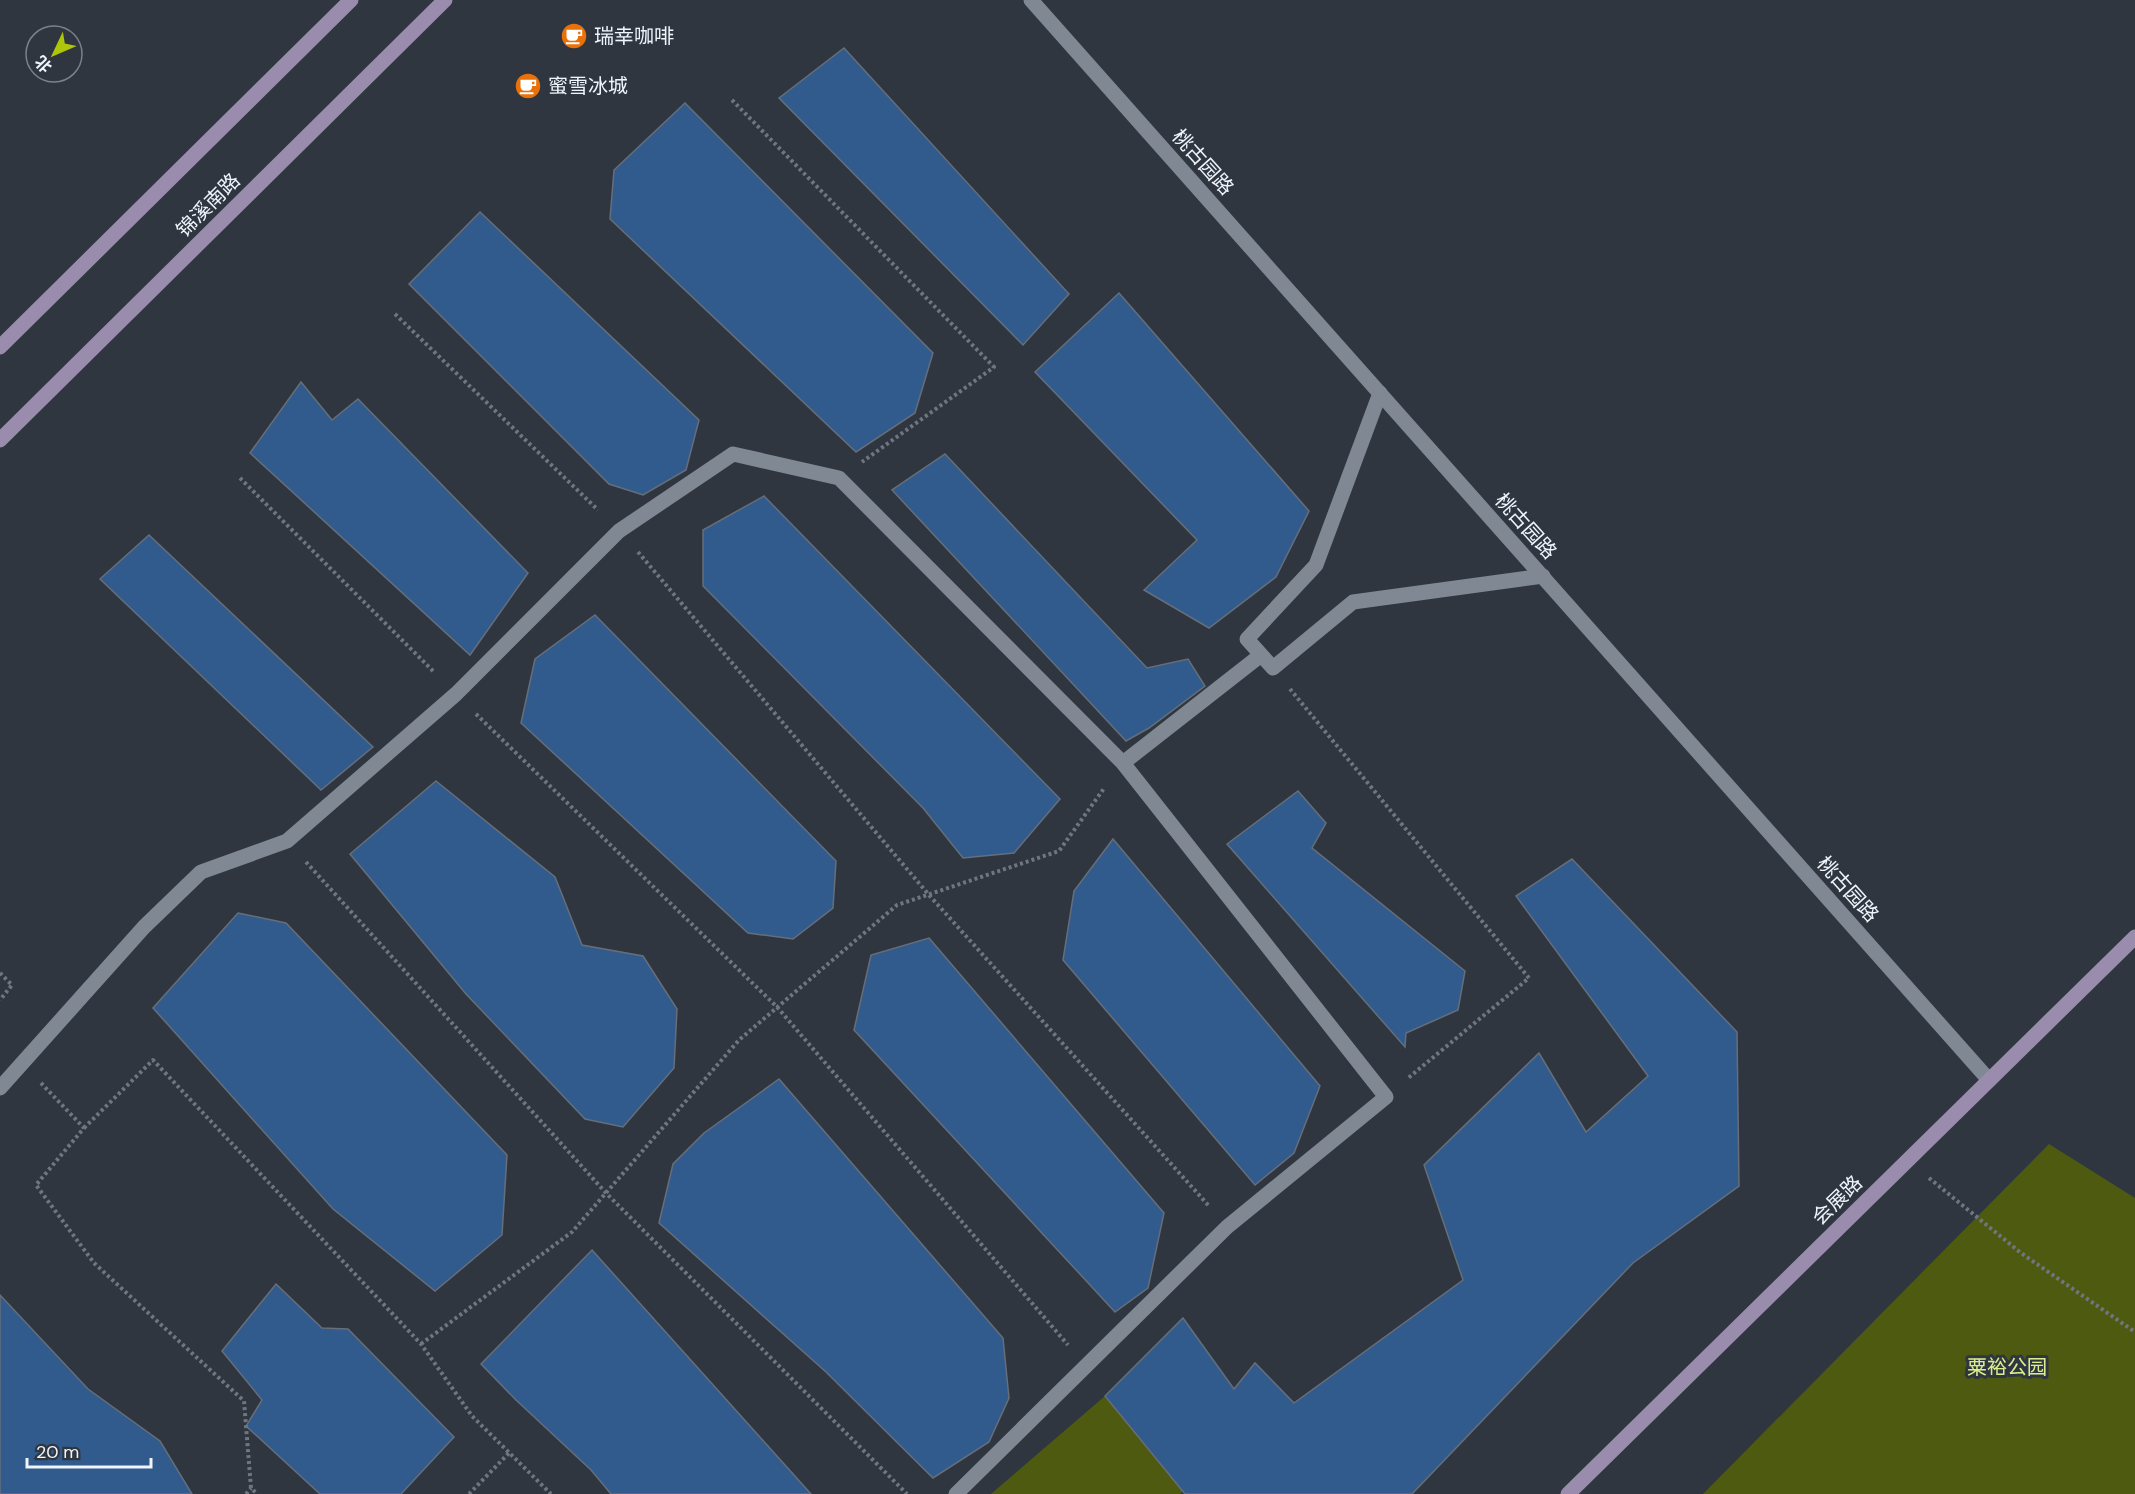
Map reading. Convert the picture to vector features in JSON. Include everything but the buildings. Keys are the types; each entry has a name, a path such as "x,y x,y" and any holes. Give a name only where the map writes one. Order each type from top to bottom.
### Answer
{"main road":[{"path":"0,347 351,0"},
{"name":"锦溪南路","path":"0,440 446,0"},
{"name":"会展路","path":"1568,1494 2135,937"}],"street":[{"name":"桃古园路","path":"1031,0 1989,1080"},
{"path":"1380,393 1316,565 1246,639 1274,668 1353,602 1543,576"},
{"path":"0,1088 144,927 201,872 287,841 456,694 620,531 733,454 839,478 1123,762 1386,1097 1227,1227 956,1494"},
{"path":"1123,762 1261,655"}],"path":[{"path":"732,100 994,367 839,478"},
{"path":"395,314 620,531 929,895 1227,1227"},
{"path":"240,477 456,694 777,1007 1086,1366"},
{"path":"1274,668 1529,978 1386,1097"},
{"path":"421,1344 572,1232 739,1040 897,905 1059,851 1123,762"},
{"path":"287,841 606,1193 907,1494"},
{"path":"0,972 12,985 0,1000"},
{"path":"246,1494 250,1488 244,1401 94,1263 36,1185 84,1128 153,1060 421,1344 472,1416 551,1494"},
{"path":"22,1063 84,1128"},
{"path":"1907,1161 2021,1253 2135,1332"},
{"path":"469,1494 509,1453"},
{"path":"250,1488 257,1494"}],"green space":[{"name":"粟裕公园","path":"2049,1144 2135,1198 2135,1494 1703,1494"},
{"path":"1105,1396 1184,1490 1180,1494 991,1494"}],"place":[{"name":"瑞幸咖啡","path":"574,36"},
{"name":"蜜雪冰城","path":"528,86"}]}
